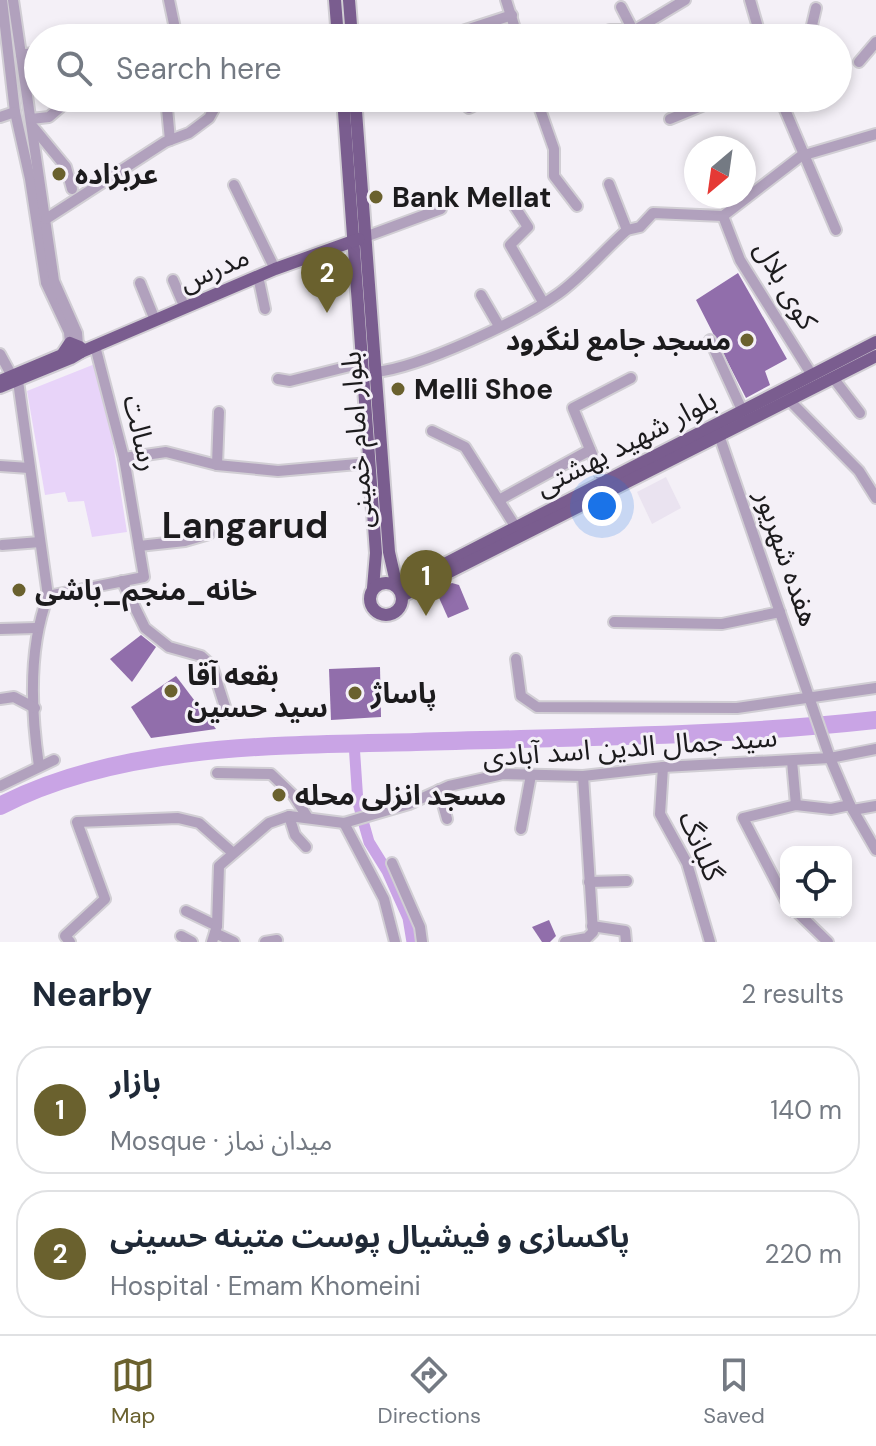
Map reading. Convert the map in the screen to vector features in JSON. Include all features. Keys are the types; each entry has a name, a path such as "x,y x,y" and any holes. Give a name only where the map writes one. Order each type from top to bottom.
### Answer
{"main road":[{"path":"335,0 337,24"},
{"path":"349,0 351,24"},
{"name":"بلوار امام خمینی","path":"345,112 376,372 389,552 399,590"},
{"name":"بلوار امام خمینی","path":"355,112 359,239"},
{"path":"359,239 362,363 376,553 370,602 379,614 394,613 401,606 399,590 385,582 373,588"},
{"name":"مدرس","path":"0,387 10,379 76,347 95,346 275,269 359,239"},
{"name":"بلوار شهید بهشتی","path":"399,590 515,526 876,342"},
{"name":"بلوار شهید بهشتی","path":"399,590 790,401 876,356"}],"street":[{"path":"2,0 4,46 46,283 76,347"},
{"path":"13,0 24,73"},
{"path":"169,0 174,24"},
{"path":"506,0 514,24"},
{"path":"647,24 670,4 685,0"},
{"path":"750,0 757,24"},
{"path":"621,7 630,24"},
{"path":"812,24 816,8"},
{"path":"484,24 512,15"},
{"path":"859,62 876,42"},
{"path":"0,117 15,112"},
{"path":"30,112 54,281 77,333 76,347"},
{"path":"32,122 55,112"},
{"path":"167,112 170,140"},
{"path":"46,219 170,140 189,133 212,112"},
{"path":"541,112 554,149 554,176 577,206"},
{"path":"670,119 687,112"},
{"path":"785,112 801,156 836,230"},
{"path":"32,122 66,167 72,189"},
{"path":"376,372 398,370 499,326 559,293 627,230 640,227 653,213 723,216 801,156 876,134"},
{"path":"609,184 627,230"},
{"path":"234,185 275,269"},
{"path":"515,207 528,227 510,245 543,302"},
{"path":"359,239 441,209"},
{"name":"کوی بلال","path":"723,216 740,260 812,375"},
{"path":"258,276 265,309"},
{"path":"173,280 185,308"},
{"path":"140,283 155,320"},
{"path":"481,295 499,326"},
{"path":"710,340 742,410"},
{"name":"رسالت","path":"95,346 124,458 144,577 122,581"},
{"path":"0,354 10,379 29,468 48,596 36,628 35,708 39,766"},
{"path":"278,379 290,381 362,363"},
{"path":"603,481 573,408 631,378"},
{"path":"834,379 860,413"},
{"path":"790,401 859,471 876,498"},
{"path":"217,465 219,412"},
{"path":"704,429 719,435"},
{"path":"432,431 465,447 515,526"},
{"name":"هفده شهریور","path":"719,435 830,758"},
{"path":"499,500 590,450"},
{"path":"124,458 166,452 217,465 278,471 369,463"},
{"path":"0,466 29,468"},
{"path":"139,546 185,541 209,534"},
{"path":"2,545 40,542"},
{"path":"48,596 122,581 145,628 169,647 201,656 212,666 227,713"},
{"path":"614,622 722,624 780,612"},
{"path":"0,629 36,628"},
{"path":"516,659 521,696 537,707 737,708 876,688"},
{"path":"0,699 14,697 35,708"},
{"name":"سید جمال الدین اسد آبادی","path":"344,823 409,804 439,790 503,774 583,776 663,767 830,758 876,749"},
{"path":"830,758 852,808 876,850"},
{"path":"0,786 54,760"},
{"path":"792,761 796,805"},
{"name":"گلبانگ","path":"663,767 660,814 687,863 710,942"},
{"path":"217,773 271,774 294,796 308,818"},
{"path":"521,829 531,775"},
{"path":"565,942 587,938 593,932 583,776"},
{"path":"439,790 447,819"},
{"path":"780,891 743,818 796,805 831,809 876,806"},
{"path":"289,816 295,835 306,847"},
{"path":"215,934 219,866 269,823 289,816 344,823 384,899 395,942"},
{"path":"70,942 65,936 105,899 77,822 178,818 199,823 233,853"},
{"path":"392,863 420,927 422,942"},
{"path":"589,882 627,881"},
{"path":"186,911 215,934 234,942"},
{"path":"803,918 828,942"},
{"path":"592,926 625,931 626,942"},
{"path":"181,936 192,942"}],"shaded area":[{"path":"100,362 127,532 92,537 84,501 68,502 65,492 45,495 27,391"},
{"path":"666,477 681,508 652,524 637,492"}],"building":[{"name":"مسجد جامع لنگرود","path":"738,273 787,359 765,371 770,385 746,398 696,300"},
{"path":"452,583 459,585 469,609 448,618 436,591"},
{"path":"141,635 156,647 132,682 110,659"},
{"name":"پاساژ","path":"380,667 381,717 331,720 329,669"},
{"name":"بقعه آقا سید حسین","path":"176,676 216,729 151,738 131,707"},
{"path":"549,920 556,936 550,942 542,942 532,927"}],"waterway":[{"path":"0,806 47,785 97,770 203,752 312,744 704,733 876,720"},
{"path":"354,743 358,803 369,842 387,871 408,918 412,942"}],"place":[{"name":"عربزاده","path":"59,174"},
{"name":"Bank Mellat","path":"376,197"},
{"name":"پاکسازی و فیشیال پوست متینه حسینی","path":"327,313"},
{"name":"مسجد جامع لنگرود","path":"747,340"},
{"name":"Melli Shoe","path":"398,389"},
{"name":"خانه_منجم_باشی","path":"19,590"},
{"name":"بازار","path":"426,616"},
{"name":"بقعه آقا سید حسین","path":"171,691"},
{"name":"پاساژ","path":"355,693"},
{"name":"مسجد انزلی محله","path":"279,795"}],"district":[{"name":"Langarud","path":"245,525"}]}
